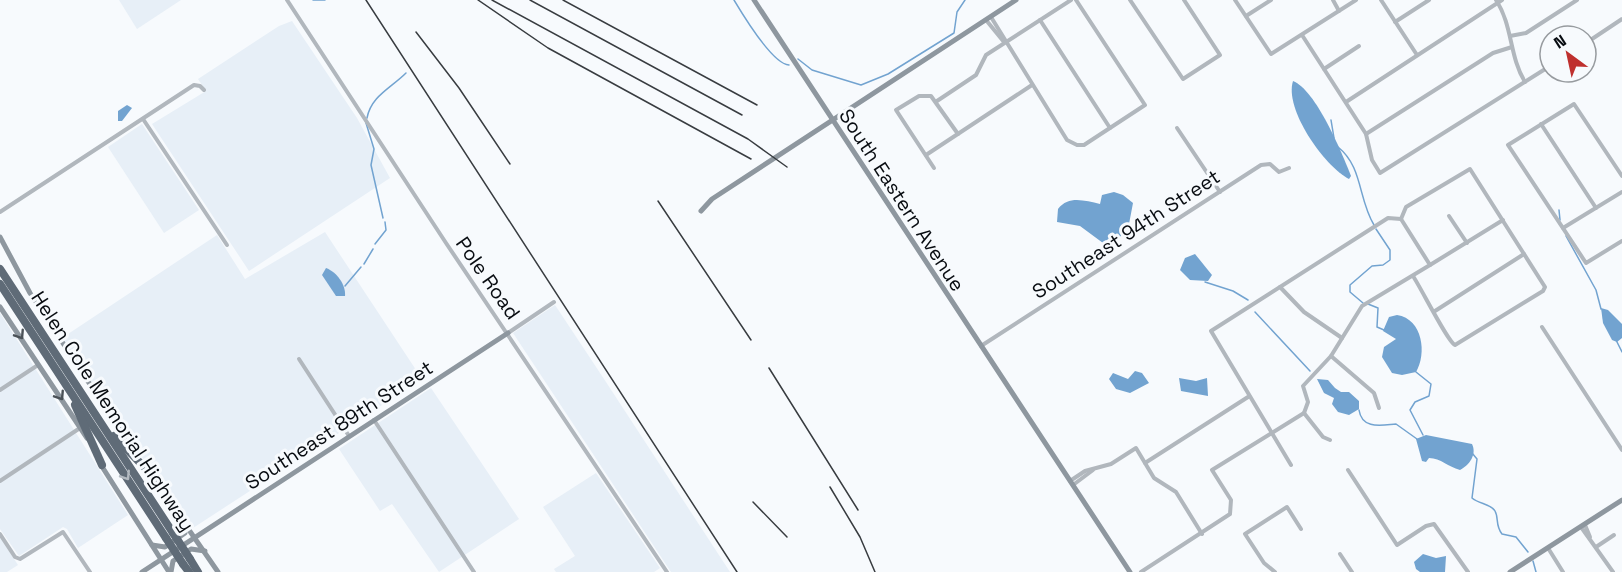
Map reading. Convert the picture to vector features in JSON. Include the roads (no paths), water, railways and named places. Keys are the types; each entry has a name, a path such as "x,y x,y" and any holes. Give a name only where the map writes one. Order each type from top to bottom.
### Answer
{"highway":[{"name":"Helen Cole Memorial Highway","path":"0,269 101,423 187,562 198,572"},
{"name":"Helen Cole Memorial Highway","path":"0,284 170,535"},
{"path":"59,374 102,465"},
{"path":"101,423 151,474"},
{"name":"Helen Cole Memorial Highway","path":"187,562 189,572"}],"main road":[{"name":"South Eastern Avenue","path":"754,0 1130,572"},
{"path":"701,211 712,199 1016,0"},
{"path":"0,237 43,313 218,572"},
{"path":"0,307 80,428 170,572"},
{"name":"Southeast 89th Street","path":"142,572 508,333"},
{"path":"1510,572 1622,500"},
{"path":"152,546 166,547 183,535 186,530 185,521"},
{"path":"170,572 173,561 190,550 205,551"}],"street":[{"name":"Pole Road","path":"287,0 434,225 667,572"},
{"path":"937,101 976,75 984,57 1071,0"},
{"path":"988,18 1067,140 1077,145 1084,145 1145,105 1076,0"},
{"path":"1130,0 1183,79 1220,55 1184,0"},
{"path":"1235,0 1271,54 1356,0"},
{"path":"1246,16 1271,0"},
{"path":"1333,0 1340,11"},
{"path":"1381,0 1417,55"},
{"path":"1395,22 1429,0"},
{"path":"1510,36 1526,33 1577,0"},
{"path":"1346,102 1498,1 1506,16 1516,66 1525,82"},
{"path":"1598,34 1622,19"},
{"path":"1040,20 1110,128"},
{"path":"1302,35 1366,134 1372,160 1380,173 1538,74"},
{"path":"1324,69 1359,46"},
{"path":"1366,134 1493,53 1512,47"},
{"path":"926,155 1032,85"},
{"path":"0,212 194,86 200,86 204,90"},
{"path":"934,168 896,110 921,95 931,96 937,101 958,134"},
{"path":"1622,176 1574,104 1508,146 1586,263 1622,241"},
{"path":"143,118 227,245"},
{"path":"1541,124 1596,208"},
{"path":"1177,128 1220,192"},
{"name":"Southeast 94th Street","path":"981,346 1261,165 1270,164 1280,172 1289,168"},
{"path":"1401,219 1406,207 1468,169 1545,287 1533,297 1455,345 1449,342 1435,311 1413,276"},
{"path":"1563,228 1622,192"},
{"path":"1449,216 1467,243"},
{"path":"1291,465 1248,397 1236,370 1211,331 1388,218 1401,219"},
{"path":"1401,219 1430,265"},
{"path":"1141,572 1226,519 1232,509 1231,500 1212,470 1304,413 1308,402 1303,386 1331,356 1362,306 1503,220"},
{"path":"1435,311 1524,254"},
{"path":"1280,287 1304,312 1342,338"},
{"name":"Southeast 89th Street","path":"508,333 554,302"},
{"path":"1542,327 1622,450"},
{"path":"1331,356 1374,393 1379,408"},
{"path":"299,359 349,435"},
{"path":"0,390 39,365"},
{"path":"1145,463 1248,397"},
{"path":"1304,413 1315,423 1323,437 1330,440"},
{"path":"374,420 474,572"},
{"path":"0,481 80,428"},
{"path":"1071,483 1085,471 1111,464 1136,448 1154,478 1176,492 1202,534"},
{"path":"1348,470 1397,545 1426,526 1434,524 1468,572"},
{"path":"1275,572 1264,563 1245,534 1287,507 1301,529"},
{"path":"1583,526 1613,572"},
{"path":"0,534 17,559 23,558 63,532 90,572"},
{"path":"1596,547 1614,535"},
{"path":"1548,548 1563,572"},
{"path":"1340,554 1352,572"}],"water":[{"path":"1293,81 1310,96 1327,123 1351,176 1349,179 1328,162 1308,136 1294,106"},
{"path":"127,105 132,108 122,121 118,121 118,111"},
{"path":"1114,192 1123,195 1133,203 1129,224 1113,247 1103,243 1080,226 1057,222 1058,209 1067,202 1078,200 1100,204 1102,195"},
{"path":"1195,254 1212,275 1208,281 1190,280 1180,270 1185,258"},
{"path":"326,268 340,279 345,296 336,296 322,275"},
{"path":"1601,308 1608,310 1622,324 1622,338 1617,342 1612,340 1603,323"},
{"path":"1397,315 1412,323 1417,330 1422,347 1416,372 1402,375 1392,373 1382,357 1384,347 1396,339 1383,331 1389,317"},
{"path":"1135,371 1142,373 1149,383 1130,393 1116,389 1109,379 1113,373 1128,379"},
{"path":"1179,378 1196,381 1207,378 1208,396 1181,391"},
{"path":"1317,379 1328,380 1341,392 1349,392 1359,401 1359,409 1349,415 1338,412 1332,404 1334,398 1324,393"},
{"path":"1426,435 1472,444 1474,452 1472,459 1460,470 1433,458 1429,458 1426,462 1422,461 1416,439"},
{"path":"1423,554 1436,558 1446,556 1445,572 1420,572 1416,569 1414,562"}],"waterway":[{"path":"313,0 325,0"},
{"path":"734,0 767,48 782,63 789,65"},
{"path":"798,59 812,70 861,85 888,74 954,33 957,12 965,0"},
{"path":"367,118 377,98 406,73"},
{"path":"1331,120 1334,138"},
{"path":"366,123 374,149 371,165 383,218"},
{"path":"1338,147 1352,164 1374,225"},
{"path":"1559,210 1560,220"},
{"path":"375,244 386,230 385,222"},
{"path":"1363,303 1350,292 1350,285 1372,266 1383,265 1390,260 1390,250 1376,229"},
{"path":"1566,236 1596,290 1601,309"},
{"path":"364,264 373,249"},
{"path":"345,286 361,267"},
{"path":"1205,282 1233,291 1248,300"},
{"path":"1368,304 1378,308 1377,327 1384,330"},
{"path":"1255,312 1310,371"},
{"path":"1616,340 1622,352"},
{"path":"1416,372 1431,384 1429,396 1415,402 1410,410 1423,435"},
{"path":"1359,410 1364,421 1373,425 1396,424 1417,439"},
{"path":"1472,453 1477,459 1472,498 1493,509 1502,534 1516,537 1528,552"},
{"path":"1533,561 1536,572"}],"railway":[{"path":"366,0 737,572"},
{"path":"478,0 548,48 751,159"},
{"path":"492,0 748,139 787,167"},
{"path":"530,0 742,115"},
{"path":"563,0 757,105"},
{"path":"416,32 459,88 510,164"},
{"path":"658,201 751,340"},
{"path":"769,368 858,510"},
{"path":"830,487 860,537 875,572"},
{"path":"753,502 787,537"}]}
